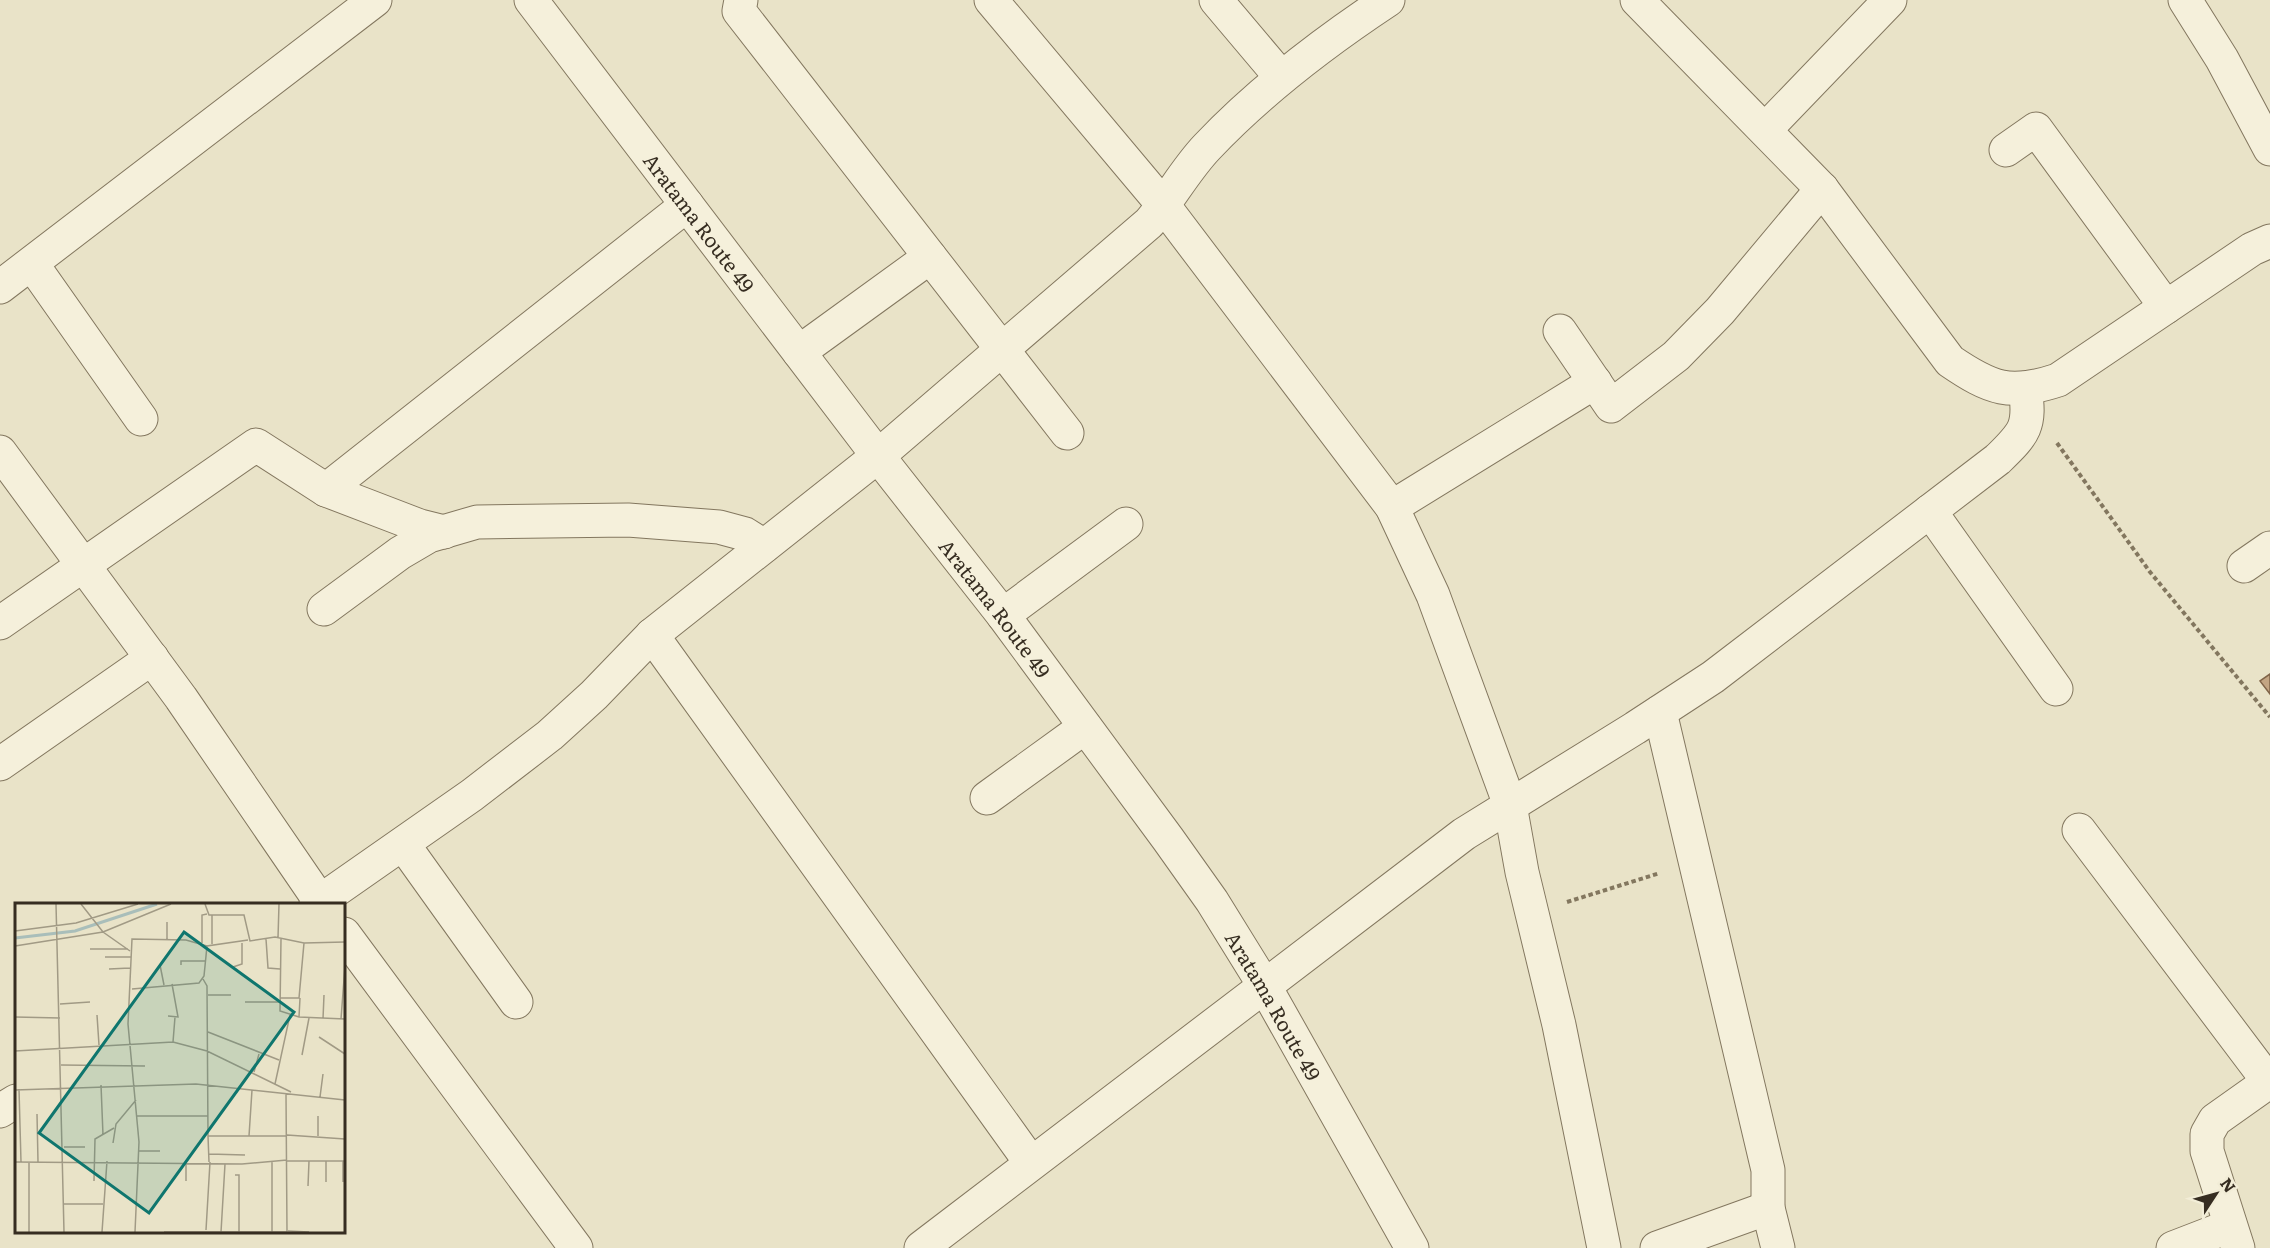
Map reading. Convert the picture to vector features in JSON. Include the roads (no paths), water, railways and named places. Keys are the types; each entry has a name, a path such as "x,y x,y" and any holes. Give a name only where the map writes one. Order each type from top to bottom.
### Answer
{"street":[{"path":"0,287 375,0"},
{"name":"Aratama Route 49","path":"531,0 878,456 1003,615 1212,901 1264,985 1412,1248"},
{"path":"741,0 740,11 1067,433"},
{"path":"991,0 1164,206 1392,507 1432,595 1510,805 1604,1248"},
{"path":"1216,0 1281,77"},
{"path":"320,903 472,795 550,735 594,695 652,635 878,456 1149,223 1206,148 1350,11 1388,0"},
{"path":"1637,0 1822,189 1950,362 1978,380 2010,389 2035,387 2058,380 2252,249 2270,241"},
{"path":"1765,130 1890,0"},
{"path":"2185,0 2222,58 2270,149"},
{"path":"2006,150 2036,129 2166,308"},
{"path":"1560,331 1611,406 1676,356 1720,311 1822,189"},
{"path":"326,490 687,205"},
{"path":"799,352 930,257"},
{"path":"32,264 141,419"},
{"path":"1392,507 1595,382"},
{"path":"921,1248 1464,834 1713,677 1998,459 2022,433 2027,422 2028,407 2025,388"},
{"path":"0,623 256,445 326,490 410,523 444,532"},
{"path":"0,452 152,658 318,903"},
{"path":"1930,511 2056,688"},
{"path":"324,609 429,536 477,522 628,520 719,527 745,534 764,546"},
{"path":"1003,615 1126,524"},
{"path":"2244,566 2270,548"},
{"path":"652,635 1031,1163"},
{"path":"0,764 152,658"},
{"path":"1659,712 1768,1170 1768,1208 1778,1248"},
{"path":"987,798 1085,727"},
{"path":"2079,830 2270,1082 2215,1120 2207,1134 2207,1151 2234,1237 2173,1248"},
{"path":"403,844 516,1002"},
{"path":"345,935 576,1248"},
{"path":"0,1111 15,1102"},
{"path":"1657,1248 1768,1208"}]}
